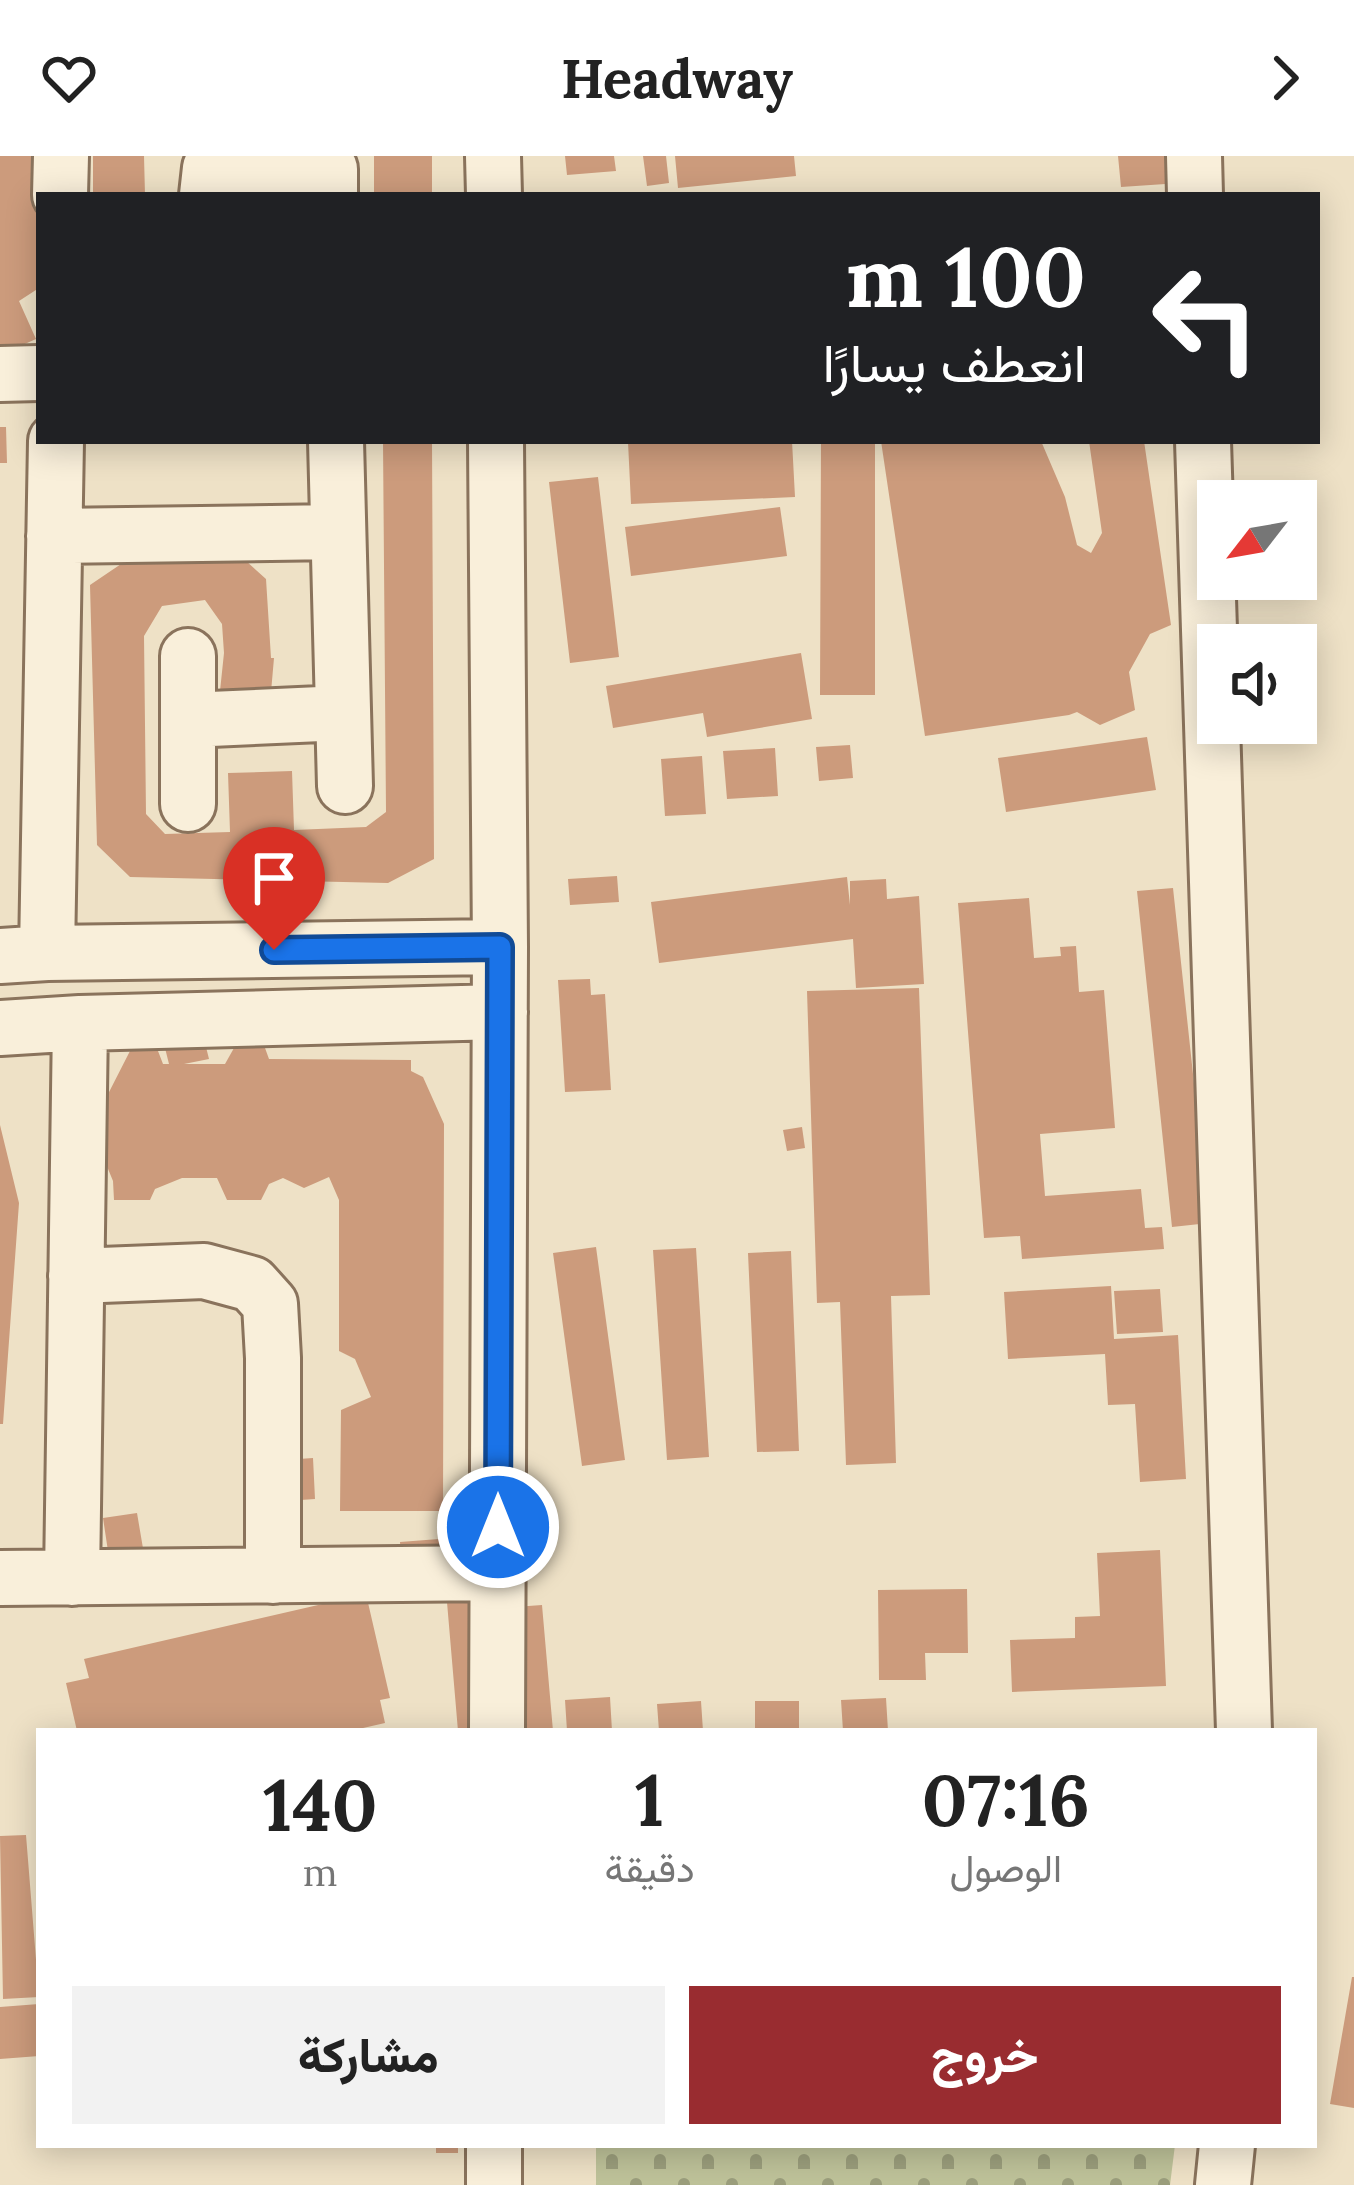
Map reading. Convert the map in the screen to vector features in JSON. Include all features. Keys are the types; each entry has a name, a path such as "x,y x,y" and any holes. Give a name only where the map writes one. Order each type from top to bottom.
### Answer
{"street":[{"path":"60,192 61,156"},
{"path":"493,156 494,192"},
{"path":"1194,156 1196,192"},
{"path":"207,192 210,168 329,169 330,192"},
{"path":"0,374 36,373"},
{"path":"56,444 54,536 24,954 500,947"},
{"path":"336,444 345,786"},
{"path":"496,444 500,1012 496,1728"},
{"path":"1203,444 1244,1728"},
{"path":"54,536 338,532"},
{"path":"188,656 188,804"},
{"path":"188,720 343,713"},
{"path":"0,1028 500,1012"},
{"path":"72,1578 80,1023"},
{"path":"76,1276 204,1271 252,1283 270,1304 273,1576"},
{"path":"0,1578 497,1574"},
{"path":"494,2148 494,2185"},
{"path":"1223,2185 1227,2148"}],"green space":[{"path":"596,2148 1175,2148 1170,2185 596,2185"}],"building":[{"path":"0,156 38,156 36,290 19,301 36,339 0,355"},
{"path":"93,156 144,156 145,192 93,192"},
{"path":"374,156 432,156 432,192 374,192"},
{"path":"565,156 614,156 616,171 567,175"},
{"path":"643,156 666,156 669,183 647,186"},
{"path":"675,156 794,156 796,176 678,188"},
{"path":"1118,156 1178,156 1180,183 1121,187"},
{"path":"0,427 6,427 7,463 0,463"},
{"path":"383,444 432,444 434,859 388,883 130,877 97,845 90,585 124,562 235,551 266,579 274,658 269,715 218,710 222,624 205,600 162,606 144,636 146,814 165,834 230,832 228,773 292,771 294,830 366,827 386,812"},
{"path":"628,444 792,444 795,497 631,504"},
{"path":"821,444 875,444 875,695 820,695"},
{"path":"881,444 1042,444 1065,497 1077,545 1091,553 1102,533 1089,444 1144,444 1171,625 1150,634 1129,672 1135,710 1100,725 1077,712 925,736"},
{"path":"598,477 619,657 570,663 549,482"},
{"path":"780,507 787,556 631,576 625,527"},
{"path":"801,653 812,719 707,737 703,713 613,728 606,686"},
{"path":"1147,737 1156,790 1006,812 998,758"},
{"path":"850,745 853,778 819,781 816,747"},
{"path":"775,748 778,796 727,799 723,751"},
{"path":"702,756 706,814 665,816 661,759"},
{"path":"617,876 619,902 570,905 568,879"},
{"path":"847,877 850,905 850,881 886,879 887,899 919,896 924,984 856,988 853,939 659,963 651,902"},
{"path":"1173,888 1209,1223 1172,1227 1137,891"},
{"path":"1029,898 1034,958 1061,956 1060,947 1076,946 1079,992 1104,990 1115,1128 1040,1134 1045,1196 1141,1189 1145,1228 1162,1227 1164,1249 1022,1259 1020,1236 984,1238 958,903"},
{"path":"590,979 591,995 605,994 611,1090 565,1092 558,980"},
{"path":"919,988 930,1295 891,1296 896,1463 846,1465 840,1302 817,1303 807,991"},
{"path":"201,1027 209,1059 184,1064 225,1064 234,1048 265,1048 269,1059 411,1060 411,1071 423,1077 444,1124 443,1511 340,1511 341,1410 371,1397 355,1359 339,1351 339,1200 329,1177 304,1188 283,1178 269,1184 261,1200 227,1200 217,1178 182,1178 155,1189 150,1200 114,1200 106,1164 106,1098 130,1051 158,1051 163,1064 169,1064 162,1036"},
{"path":"0,1125 19,1203 3,1424 0,1424"},
{"path":"802,1127 805,1148 787,1151 783,1130"},
{"path":"596,1247 625,1460 582,1466 553,1253"},
{"path":"696,1248 709,1457 667,1460 653,1250"},
{"path":"791,1251 799,1451 757,1452 748,1253"},
{"path":"1111,1286 1114,1339 1178,1335 1186,1479 1140,1482 1135,1404 1108,1405 1105,1354 1008,1359 1004,1292"},
{"path":"1160,1289 1163,1332 1117,1334 1114,1291"},
{"path":"313,1458 315,1499 286,1501 284,1460"},
{"path":"137,1513 146,1566 111,1571 103,1518"},
{"path":"465,1537 468,1567 490,1609 542,1605 553,1728 458,1728 444,1567 402,1570 400,1542"},
{"path":"1160,1550 1166,1686 1012,1692 1010,1640 1075,1638 1075,1617 1100,1616 1097,1553"},
{"path":"967,1589 968,1653 925,1653 926,1680 879,1680 878,1590"},
{"path":"366,1594 390,1698 380,1700 385,1723 363,1728 76,1728 66,1683 89,1678 84,1659"},
{"path":"610,1697 612,1728 567,1728 565,1700"},
{"path":"886,1698 888,1728 843,1728 841,1700"},
{"path":"701,1701 703,1728 659,1728 657,1704"},
{"path":"755,1701 799,1701 799,1728 755,1728"},
{"path":"26,1835 36,1997 3,1999 0,1836"},
{"path":"1354,1977 1354,2108 1330,2104"},
{"path":"36,2004 36,2056 0,2059 0,2007"},
{"path":"436,2148 458,2148 458,2153 436,2153"}],"route":[{"path":"274,950 500,947 498,1527"}]}
